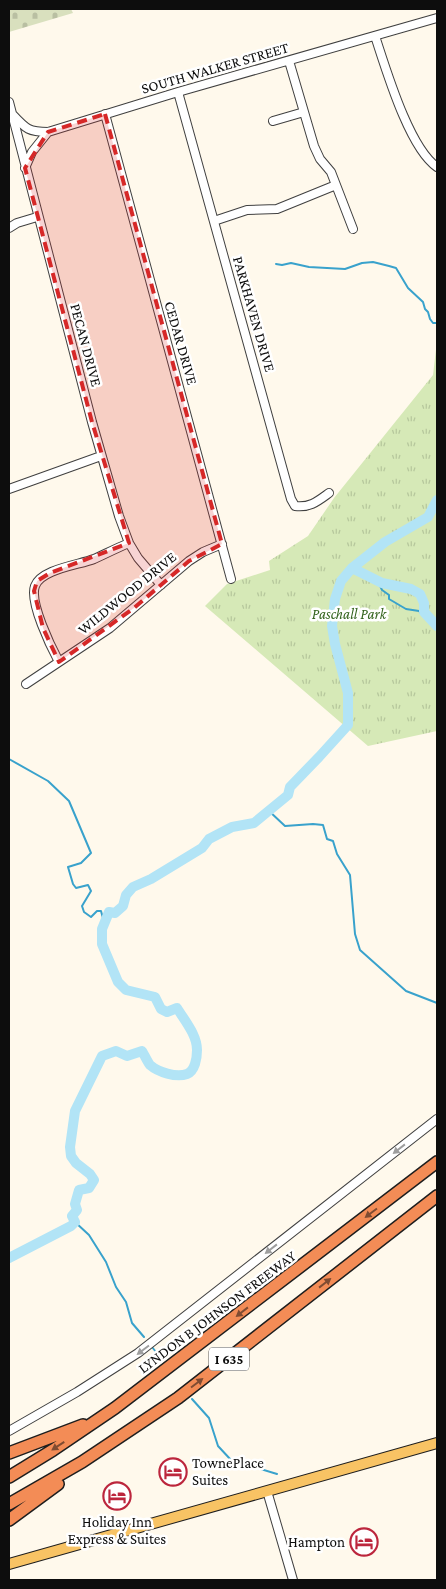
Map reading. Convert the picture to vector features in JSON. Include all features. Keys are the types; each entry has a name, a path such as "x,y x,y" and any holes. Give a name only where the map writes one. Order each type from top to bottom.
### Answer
{"highway":[{"name":"LYNDON B JOHNSON FREEWAY","path":"9,1477 98,1420 182,1358 437,1162"},
{"name":"I 635","path":"9,1504 89,1457 178,1398 437,1196"},
{"path":"9,1520 41,1495 121,1442 178,1398"},
{"path":"9,1453 98,1420"}],"main road":[{"path":"9,1564 437,1443"}],"street":[{"name":"SOUTH WALKER STREET","path":"48,132 178,92 437,18"},
{"path":"375,36 394,94 425,156 437,167"},
{"path":"289,61 314,146 320,159 331,172 353,229"},
{"name":"PARKHAVEN DRIVE","path":"178,92 292,499 295,506 304,507 313,504 329,493"},
{"name":"PECAN DRIVE","path":"9,102 37,217 101,456 129,543 144,567 161,585"},
{"path":"11,112 28,130 32,132 48,132"},
{"path":"273,121 304,112"},
{"name":"CEDAR DRIVE","path":"105,114 231,579"},
{"path":"25,168 32,152 48,132"},
{"path":"214,220 248,210 277,209 336,185"},
{"path":"9,228 17,223 37,217"},
{"path":"10,486 101,456"},
{"path":"59,662 43,628 34,591 37,581 50,572 86,562 129,543"},
{"name":"WILDWOOD DRIVE","path":"26,684 110,628 189,561 203,552 222,544"},
{"name":"LYNDON B JOHNSON FREEWAY","path":"9,1431 78,1392 138,1354 437,1119"},
{"path":"267,1491 293,1580"}],"highlighted area":[{"path":"105,114 222,544 189,561 134,608 59,662 43,628 34,591 37,581 50,573 129,543 92,422 25,168 48,132"}],"green space":[{"path":"9,9 71,9 73,13 9,32"},
{"name":"Paschall Park","path":"437,341 437,731 368,746 205,606 227,584 270,570 269,561 308,536 334,498 433,375"}],"waterway":[{"path":"276,264 291,263 309,267 345,269 362,263 373,262 396,268 408,288 423,302 430,319 433,323 437,323"},
{"path":"9,1258 71,1226 75,1222 72,1216 77,1210 75,1204 79,1190 89,1188 94,1180 71,1156 70,1147 75,1111 102,1056 116,1051 127,1056 142,1051 153,1068 167,1074 178,1075 187,1074 195,1064 197,1057 195,1039 177,1008 167,1012 161,1009 155,997 126,990 118,982 102,944 102,929 109,912 115,913 123,906 126,895 133,887 151,879 202,848 209,839 232,827 254,823 288,795 290,787 348,725 348,693 332,626 335,599 341,581 352,568 385,542 428,517 437,500"},
{"path":"352,568 382,583 411,589 420,594 424,603 424,612 437,626"},
{"path":"378,581 382,590 389,595 389,599 406,609 419,611 423,616 429,618"},
{"path":"9,759 48,781 69,801 91,853 81,863 68,867 76,888 88,885 91,891 82,906 84,912 91,917 97,911 101,911 104,922"},
{"path":"269,811 285,826 323,825 327,839 333,841 337,854 350,875 355,934 360,950 406,991 437,1003"},
{"path":"75,1222 89,1235 106,1262 116,1287 126,1302 132,1323 144,1337"},
{"path":"152,1347 160,1357"},
{"path":"192,1399 209,1418 218,1446 231,1460 277,1474"}],"place":[{"name":"TownePlace Suites","path":"173,1472"},
{"name":"Holiday Inn Express & Suites","path":"117,1496"},
{"name":"Hampton","path":"364,1542"}]}
